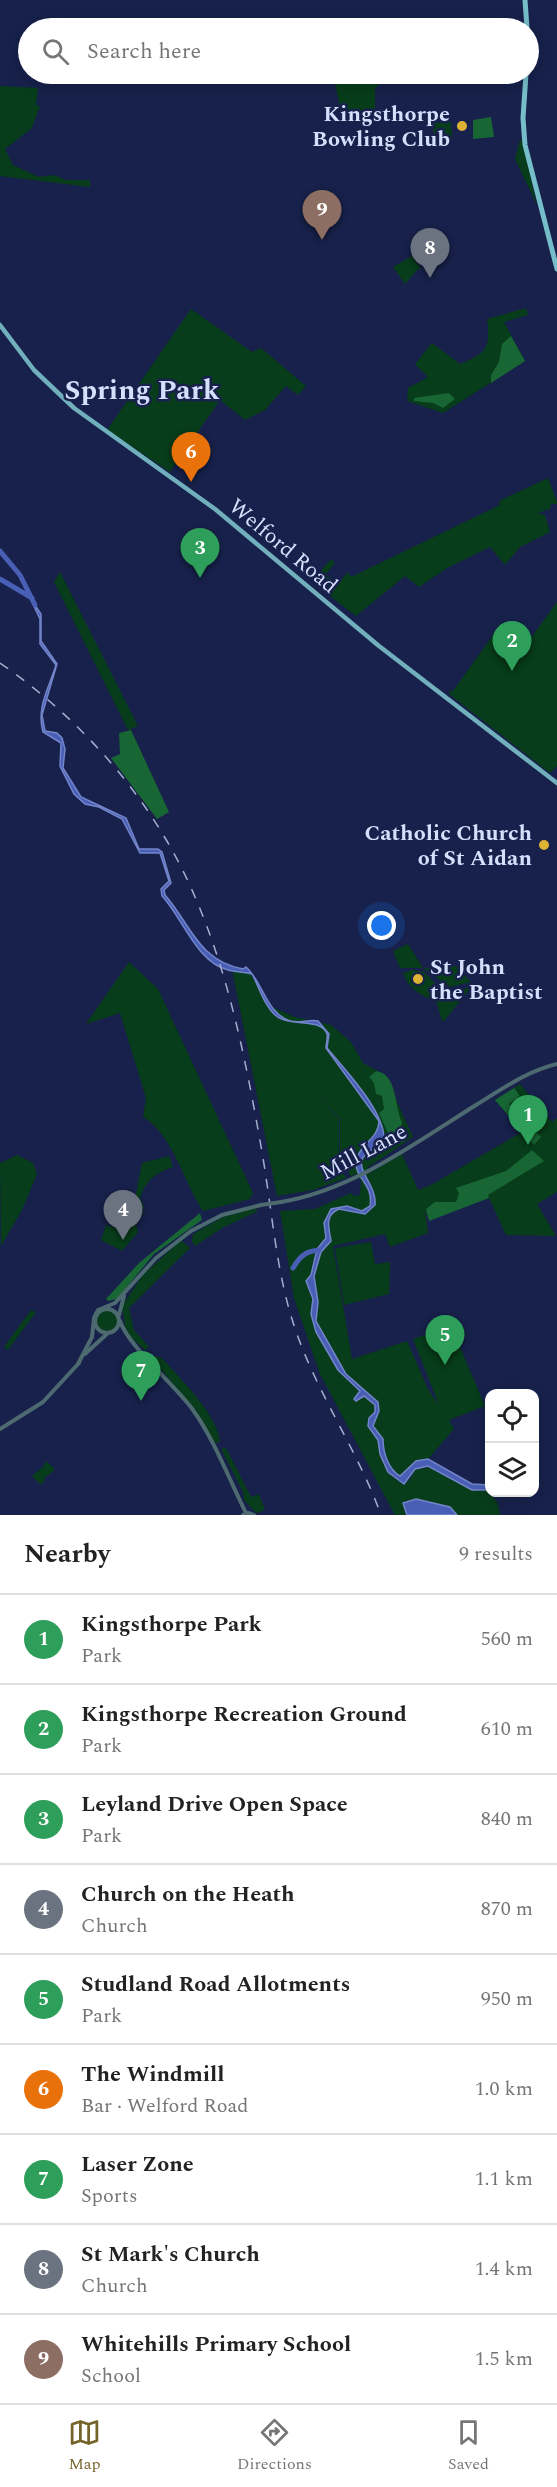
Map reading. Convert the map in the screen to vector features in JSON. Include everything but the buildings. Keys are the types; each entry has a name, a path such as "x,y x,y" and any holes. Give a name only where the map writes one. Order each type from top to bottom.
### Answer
{"highway":[{"path":"525,0 526,18"},
{"path":"525,84 523,118 525,145 557,269"}],"main road":[{"name":"Welford Road","path":"0,325 34,370 74,408 215,509 385,650 557,783"}],"street":[{"name":"Mill Lane","path":"78,1364 92,1337 93,1318 98,1310 115,1303 156,1258 191,1231 222,1215 322,1192 356,1178 521,1077 556,1064"},
{"name":"Mill Lane","path":"119,1319 120,1307 126,1293"},
{"path":"126,1335 102,1332 95,1324 96,1314 103,1309 113,1310 126,1335 167,1379 198,1418 244,1514 254,1515"},
{"path":"110,1332 119,1319"},
{"name":"Mill Lane","path":"0,1429 43,1402 78,1364 94,1334 95,1324"},
{"name":"Mill Lane","path":"84,1355 110,1332"}],"green space":[{"path":"335,84 379,84 375,89 375,110 342,117"},
{"path":"0,86 38,88 36,105 40,106 32,128 5,149 13,165 39,177 54,175 66,180 90,180 90,187 0,176"},
{"path":"491,117 494,137 473,139 473,120"},
{"path":"451,122 452,140 434,142 433,123"},
{"path":"520,139 522,141 537,205 515,159"},
{"path":"412,256 421,269 418,269 405,284 393,267"},
{"path":"526,308 528,315 504,322 525,361 443,413 407,401 408,388 428,377 415,364 432,343 460,364 476,357 485,349 488,337 487,319"},
{"path":"191,309 252,352 261,348 306,386 298,395 286,386 265,410 245,420 220,400 170,472 107,430"},
{"path":"511,336 525,361 491,383 491,375 499,362 502,344"},
{"path":"449,393 455,399 443,408 433,403 414,401 414,398"},
{"path":"548,478 557,504 551,504 550,509 538,513 545,515 550,532 520,547 505,565 490,547 447,568 419,587 405,576 356,616 325,592 325,575 338,583 348,572 351,577 500,505 499,501"},
{"path":"331,559 335,563 325,575 323,591 315,578"},
{"path":"60,572 138,726 128,730 54,582"},
{"path":"557,602 557,766 550,773 450,695 449,689 452,692 496,631 522,650"},
{"path":"131,730 169,812 157,819 111,758 120,754 119,733"},
{"path":"408,944 423,968 400,968 393,951"},
{"path":"129,962 158,989 253,1193 250,1199 203,1211 163,1135 143,1117 146,1098 120,1013 86,1024"},
{"path":"456,966 471,982 450,987 423,968"},
{"path":"232,969 250,973 268,1005 295,1017 331,1025 351,1042 363,1063 385,1075 413,1137 367,1168 370,1173 402,1154 418,1190 431,1185 522,1132 495,1100 520,1084 552,1122 557,1118 557,1192 537,1204 556,1236 506,1235 489,1198 428,1218 425,1210 428,1233 390,1247 385,1234 333,1246 352,1359 407,1341 428,1389 439,1405 413,1339 451,1326 485,1406 449,1420 454,1429 428,1459 416,1461 403,1475 397,1475 389,1463 373,1426 373,1421 378,1415 375,1405 375,1412 369,1418 368,1426 377,1437 379,1449 391,1475 401,1483 409,1481 415,1469 432,1467 472,1490 485,1490 485,1497 494,1497 498,1504 500,1515 457,1515 440,1504 415,1500 403,1503 407,1515 395,1515 320,1374 294,1298 280,1211 315,1209 351,1193 355,1196 360,1195 361,1181 357,1174 350,1176 344,1161 340,1161 340,1119 312,1089 339,1119 339,1165 346,1178 313,1190 277,1196","holes":["341,1366 351,1379 367,1392 375,1405 364,1396 356,1401 360,1391 343,1375"]},
{"path":"412,970 424,972 444,993 430,999 417,992 407,982 403,973"},
{"path":"472,986 444,1021 442,1021 436,1001"},
{"path":"376,1071 383,1073 392,1084 402,1122 400,1131 405,1141 393,1145 379,1113 384,1109 382,1096 376,1094 374,1083 369,1077"},
{"path":"514,1088 520,1096 509,1104 541,1137 534,1145 495,1100"},
{"path":"532,1150 544,1161 488,1195 489,1198 429,1221 426,1209 435,1202 456,1202 459,1193 456,1188 506,1171"},
{"path":"17,1155 33,1163 37,1174 22,1210 1,1246 0,1163"},
{"path":"169,1156 173,1167 152,1178 142,1192 140,1198 145,1209 134,1204 142,1163"},
{"path":"122,1204 145,1213 134,1219 138,1232 122,1251 101,1240 106,1225 115,1228 122,1224"},
{"path":"255,1208 258,1211 224,1227 195,1246 192,1242 193,1234 223,1217"},
{"path":"200,1213 202,1220 154,1254 117,1299 108,1301 106,1299 139,1263"},
{"path":"181,1240 190,1248 129,1308 134,1330 149,1347 145,1350 126,1333 122,1306 143,1275"},
{"path":"371,1242 375,1264 390,1262 389,1294 344,1305 335,1248"},
{"path":"107,1309 117,1316 118,1320 111,1330 107,1331 97,1324 96,1320 103,1310"},
{"path":"31,1310 36,1312 8,1350 4,1347"},
{"path":"156,1356 162,1358 205,1408 218,1431 220,1442 214,1443 196,1410 157,1365 153,1358"},
{"path":"226,1448 251,1497 259,1494 265,1510 256,1513 244,1500 243,1492 221,1449"},
{"path":"46,1461 54,1468 54,1471 44,1478 41,1485 32,1476 43,1467"}],"water":[{"path":"30,598 41,614 41,641 57,664 42,715 45,731 57,733 62,738 65,749 63,768 81,797 126,818 139,849 158,849 162,852 171,883 164,890 165,895 196,939 215,958 228,965 243,969 246,967 252,973 275,1011 291,1021 281,1019 271,1011 252,974 217,966 199,949 162,896 161,889 169,881 160,853 140,853 122,819 99,807 85,804 74,794 60,766 61,743 43,732 41,723 42,706 56,665 40,644 40,619"},
{"path":"318,1021 329,1034 327,1048 372,1105 383,1130 384,1141 366,1154 361,1165 373,1192 375,1205 365,1214 339,1209 329,1218 331,1241 321,1252 314,1276 318,1302 316,1321 346,1374 378,1402 379,1411 373,1426 383,1439 385,1455 389,1465 396,1473 400,1476 416,1461 428,1459 472,1484 485,1485 485,1490 472,1490 428,1466 415,1469 404,1484 388,1472 380,1454 378,1440 368,1426 369,1418 375,1412 375,1405 364,1396 356,1401 354,1399 360,1391 338,1370 316,1332 311,1314 313,1299 306,1281 311,1275 317,1249 326,1238 324,1223 331,1209 347,1206 362,1211 370,1206 371,1199 358,1173 356,1162 360,1151 376,1133 379,1121 326,1048 327,1034 318,1026 296,1022"},
{"path":"416,1499 450,1507 457,1515 407,1515 403,1503"}],"waterway":[{"path":"0,551 20,575 35,605"},
{"path":"0,579 32,598"},
{"path":"293,1268 304,1255 319,1250"}],"railway":[{"path":"0,663 60,711 114,766 160,829 195,897 218,959 236,1023 262,1152 280,1270 289,1309 320,1389 359,1463 381,1515"}],"place":[{"name":"Kingsthorpe Bowling Club","path":"462,126"},
{"name":"Whitehills Primary School","path":"322,240"},
{"name":"St Mark's Church","path":"430,278"},
{"name":"The Windmill","path":"191,482"},
{"name":"Leyland Drive Open Space","path":"200,578"},
{"name":"Kingsthorpe Recreation Ground","path":"512,671"},
{"name":"Catholic Church of St Aidan","path":"544,845"},
{"name":"St John the Baptist","path":"418,979"},
{"name":"Kingsthorpe Park","path":"528,1145"},
{"name":"Church on the Heath","path":"123,1240"},
{"name":"Studland Road Allotments","path":"445,1365"},
{"name":"Laser Zone","path":"141,1401"}],"district":[{"name":"Spring Park","path":"142,389"}]}
